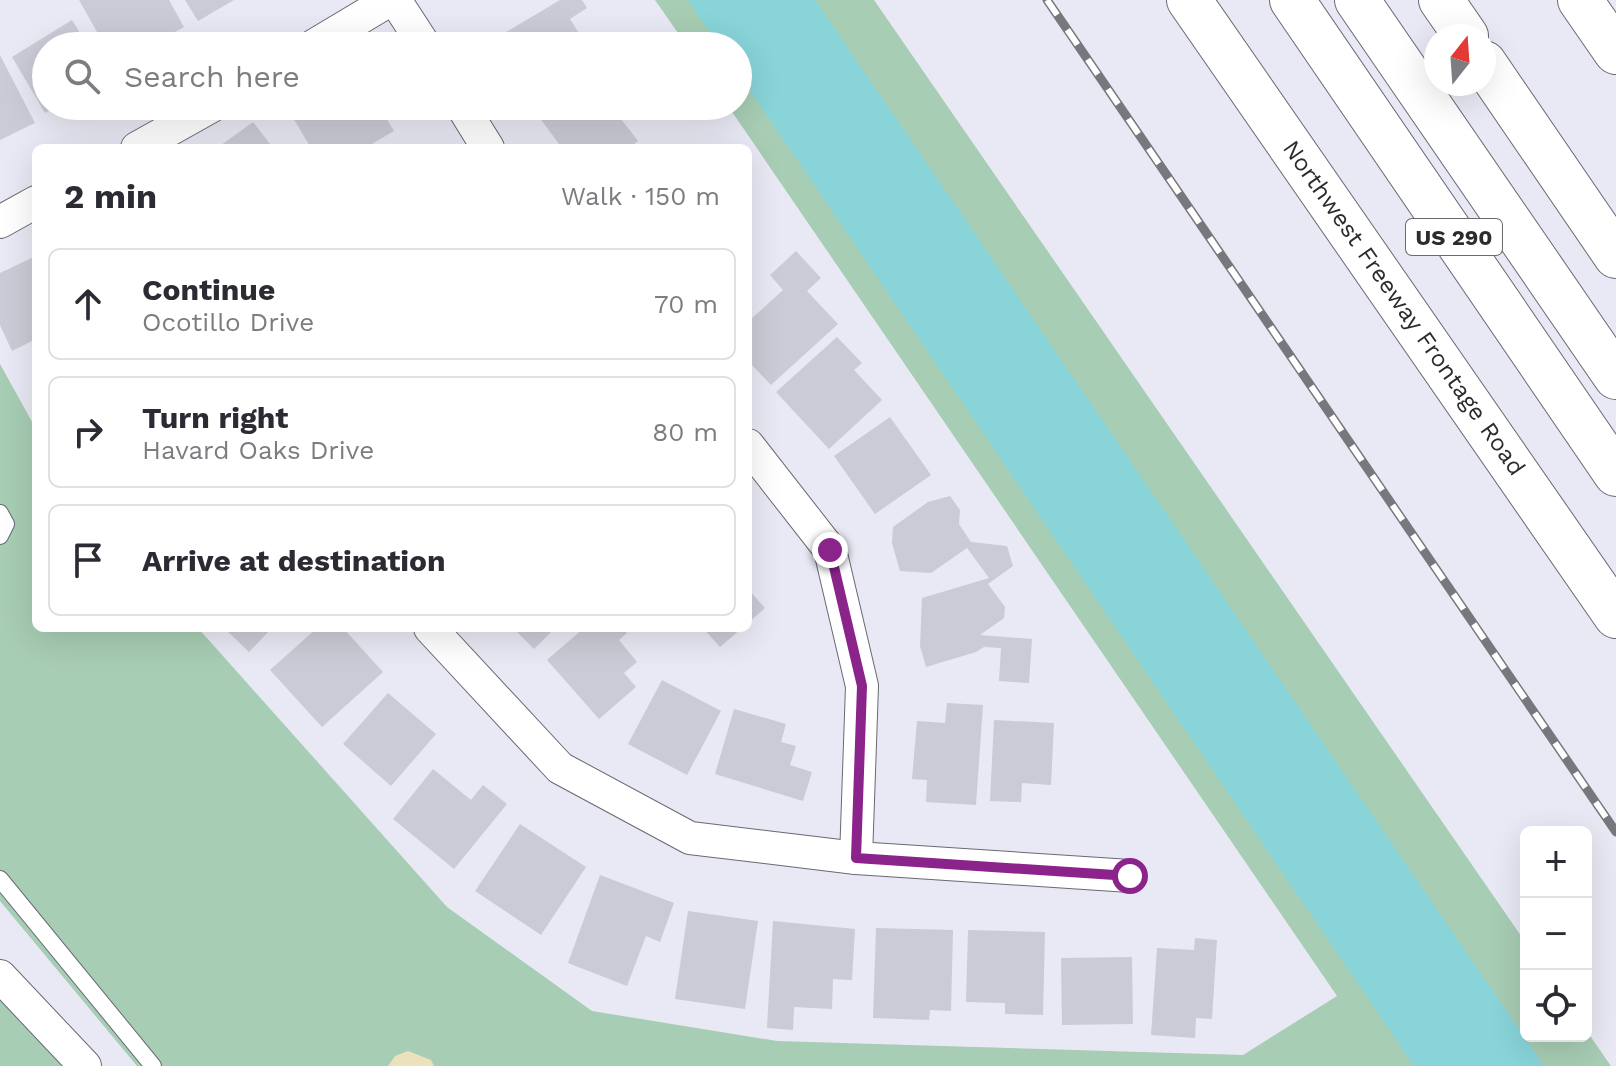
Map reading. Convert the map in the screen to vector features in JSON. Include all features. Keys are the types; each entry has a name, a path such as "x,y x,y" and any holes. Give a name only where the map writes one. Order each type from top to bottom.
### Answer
{"main road":[{"name":"Northwest Freeway Frontage Road","path":"1189,0 1616,616"},
{"name":"US 290","path":"1292,0 1616,474"},
{"path":"1357,0 1616,377"},
{"path":"1441,0 1458,24"},
{"path":"1496,81 1616,256"}],"street":[{"path":"337,32 392,0 415,32"},
{"path":"144,144 187,120"},
{"path":"471,120 486,144"},
{"path":"0,222 32,204"},
{"path":"752,450 830,550 862,686 856,858"},
{"path":"434,632 560,768 690,838 856,858 1130,876"},
{"path":"0,976 85,1066"}],"lane":[{"path":"0,513 6,524 0,536"},
{"path":"0,879 153,1066"}],"green space":[{"path":"655,0 874,0 1520,934 1520,1042 1592,1042 1592,1039 1611,1066 137,1066 0,901 0,364 32,422 32,632 202,632 447,907 592,1011 777,1041 1243,1055 1337,996 738,120 752,120 752,32 677,32"},
{"path":"0,998 63,1066 0,1066"}],"sand":[{"path":"408,1051 431,1060 434,1066 388,1066 395,1056"}],"water":[{"path":"688,0 815,0 1520,1031 1520,1042 1528,1042 1544,1066 1414,1066 752,94 752,32 710,32"}],"building":[{"path":"79,0 169,0 184,27 175,32 97,32"},
{"path":"185,0 234,0 198,21"},
{"path":"560,0 582,0 587,8 570,19 578,32 506,32"},
{"path":"72,20 79,32 53,32"},
{"path":"32,45 32,91 12,57"},
{"path":"0,55 35,123 0,140"},
{"path":"294,120 387,120 394,131 372,144 309,144"},
{"path":"541,120 622,120 638,141 634,144 559,144"},
{"path":"253,122 270,144 223,144"},
{"path":"796,251 821,278 807,291 838,324 771,385 752,365 752,318 783,290 770,275"},
{"path":"32,258 32,341 12,351 0,325 0,273"},
{"path":"837,337 862,363 854,370 882,400 829,449 776,392"},
{"path":"890,417 931,475 875,514 834,456"},
{"path":"950,496 960,510 959,524 971,542 1007,546 1013,566 988,584 1005,607 1004,618 980,635 1032,639 1029,683 999,681 1001,648 984,647 926,667 920,646 922,598 989,578 967,548 931,573 900,571 892,543 893,527 928,502"},
{"path":"752,593 765,608 752,619"},
{"path":"228,632 268,632 249,652"},
{"path":"313,632 347,632 383,672 322,727 270,670"},
{"path":"517,632 551,632 534,649"},
{"path":"579,632 626,632 619,640 637,662 624,673 636,687 599,719 547,660"},
{"path":"707,632 737,632 720,647"},
{"path":"662,680 721,711 687,775 628,744"},
{"path":"388,693 436,734 391,786 343,744"},
{"path":"947,703 983,705 976,805 926,802 927,780 912,779 917,721 945,723"},
{"path":"734,709 786,724 781,742 796,746 790,765 812,772 803,801 715,774"},
{"path":"994,720 1054,723 1051,785 1022,783 1021,802 990,801"},
{"path":"433,769 471,800 483,785 507,804 454,869 393,819"},
{"path":"520,824 586,867 541,935 475,891"},
{"path":"600,875 674,903 660,942 646,936 627,986 568,963"},
{"path":"688,911 758,921 745,1009 675,999"},
{"path":"773,921 855,929 852,980 833,979 832,1009 794,1007 793,1030 767,1028"},
{"path":"876,928 953,930 951,1011 930,1010 929,1020 873,1018"},
{"path":"968,930 1045,932 1043,1015 1005,1014 1005,1003 966,1002"},
{"path":"1195,938 1217,940 1212,1019 1196,1018 1195,1038 1151,1035 1157,948 1194,950"},
{"path":"1132,957 1133,1024 1062,1025 1061,958"}],"railway":[{"path":"1047,0 1616,832"}],"route":[{"path":"830,550 862,686 856,858 1130,876"}]}
